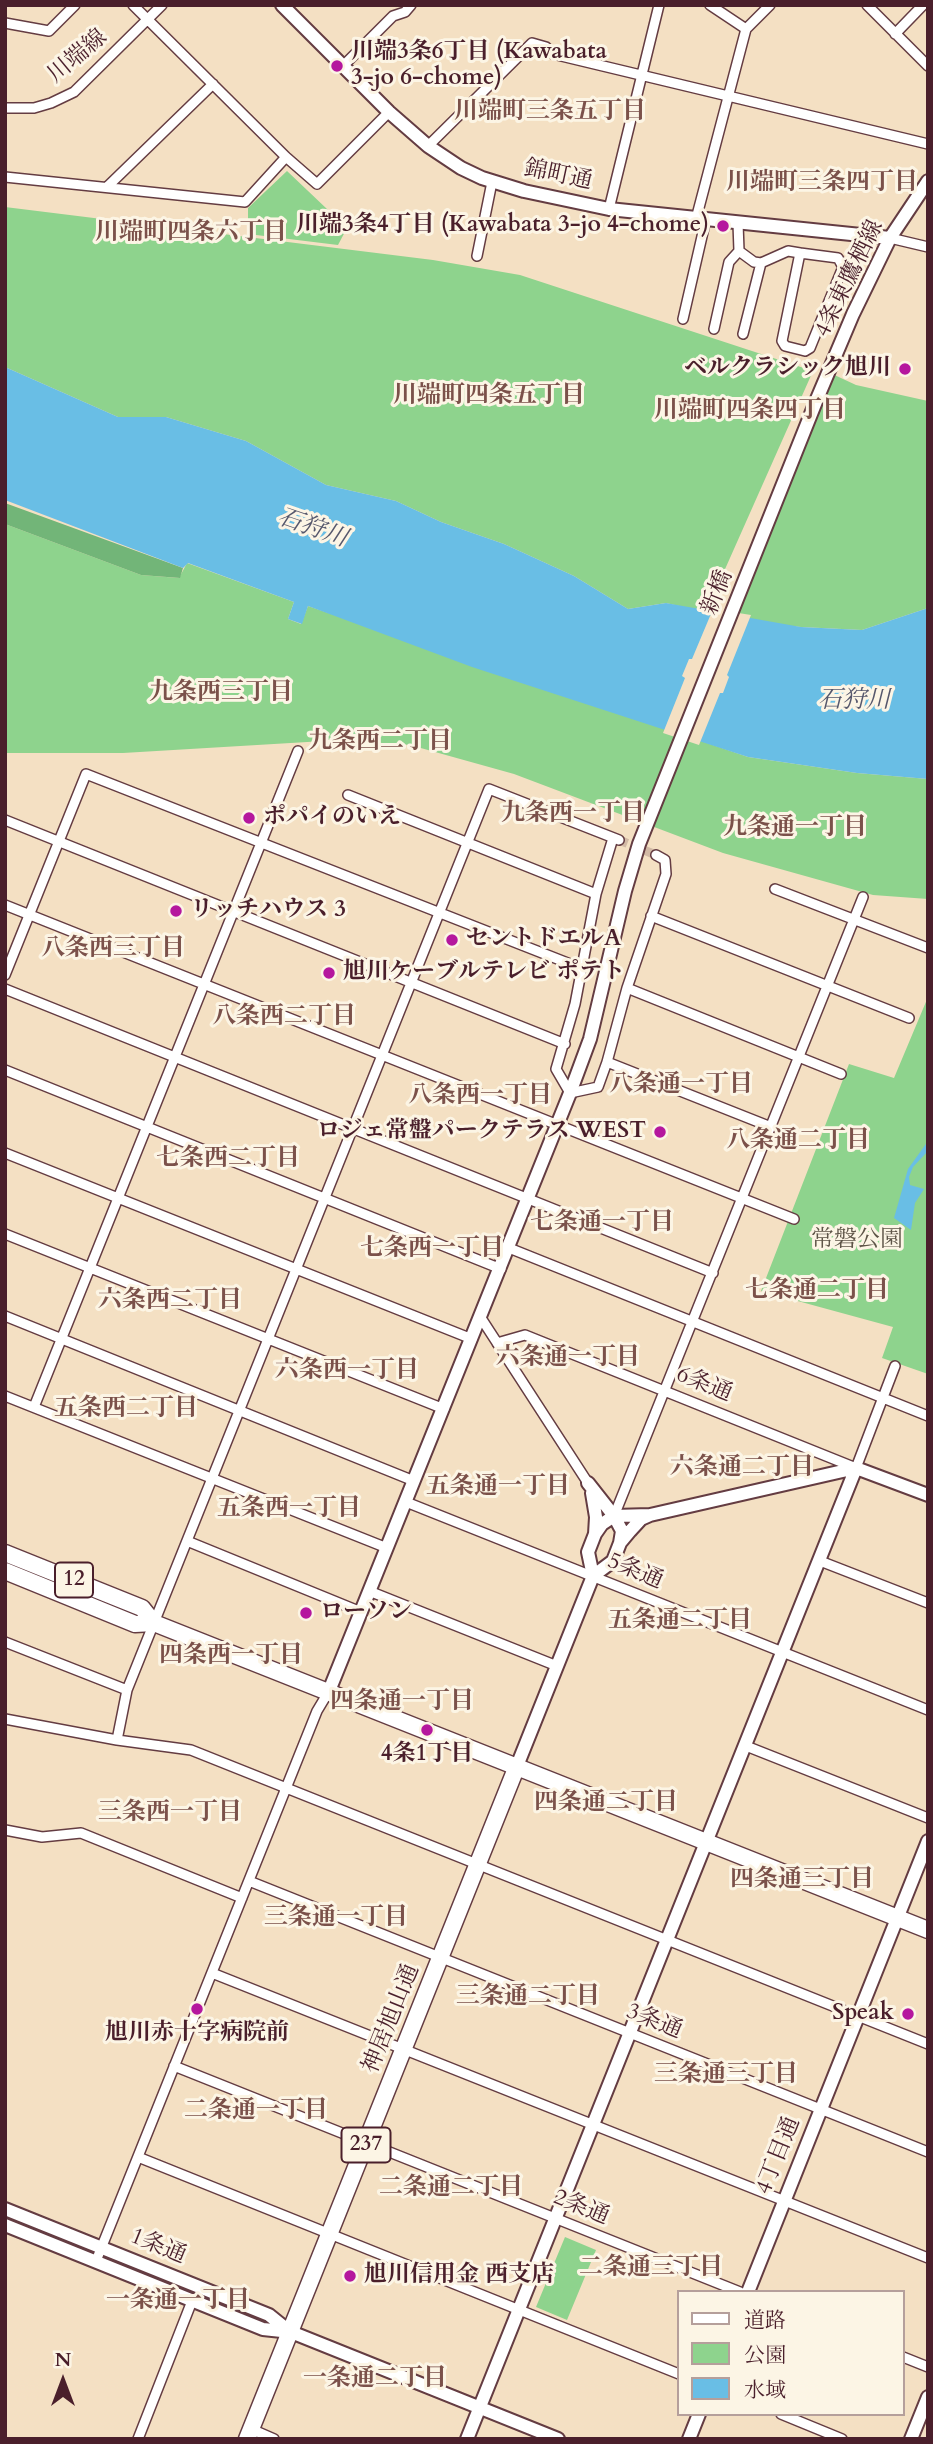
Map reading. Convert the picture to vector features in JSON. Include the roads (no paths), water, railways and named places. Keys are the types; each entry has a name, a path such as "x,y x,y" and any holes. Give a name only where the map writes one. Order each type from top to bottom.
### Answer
{"highway":[{"name":"12","path":"5,1553 142,1608 155,1623"},
{"name":"12","path":"5,1572 135,1623 155,1623 928,1930"},
{"name":"神居旭山通","path":"249,2434 517,1766"}],"street":[{"path":"5,23 49,31 75,5"},
{"path":"133,5 286,157 317,184 389,112"},
{"name":"川端線","path":"5,108 34,108 74,92 162,5"},
{"path":"343,66 393,16 405,12 411,5"},
{"path":"610,209 659,5"},
{"path":"710,5 746,29"},
{"path":"683,319 701,219 728,95 746,29 770,5"},
{"path":"867,5 928,66"},
{"path":"895,34 923,5"},
{"name":"錦町通","path":"287,7 389,112 428,146 461,168 492,182 610,209 890,238"},
{"path":"428,146 531,43 545,47 553,54 928,144"},
{"path":"108,186 213,84"},
{"path":"5,177 245,202 286,157"},
{"name":"4条東鷹栖線","path":"817,399 853,314 890,238 928,181"},
{"path":"477,256 492,182"},
{"path":"738,223 739,251 746,258 761,263 788,251 838,258 843,267 810,348 805,351 785,346 782,341 800,253"},
{"path":"890,238 928,247"},
{"path":"714,329 729,262 739,251"},
{"path":"743,334 761,263"},
{"name":"新橋","path":"570,1093 590,1039 639,844 817,399"},
{"path":"34,1407 299,751"},
{"path":"5,975 86,774 583,969"},
{"path":"117,1740 128,1690 489,789 616,839 596,894 583,969 565,1044 556,1069 570,1093"},
{"path":"348,795 596,894"},
{"path":"5,820 565,1044"},
{"path":"570,1093 598,1087 627,988 666,874 665,860 656,855"},
{"path":"775,889 928,947"},
{"path":"595,1534 602,1524 614,1516 863,897"},
{"path":"5,905 794,1219"},
{"path":"650,916 909,1018"},
{"path":"627,988 841,1074"},
{"path":"5,989 713,1273"},
{"path":"607,1062 771,1127"},
{"path":"5,1070 500,1269"},
{"path":"96,2261 317,1711 329,1691 481,1318 570,1093"},
{"path":"5,1153 472,1339"},
{"path":"5,1234 444,1409"},
{"path":"509,1248 928,1416"},
{"path":"5,1316 415,1480"},
{"path":"481,1318 588,1483 614,1516 622,1531 620,1543"},
{"name":"6条通","path":"497,1343 525,1335 856,1468"},
{"path":"467,2439 746,1746 895,1366"},
{"path":"5,1396 387,1548"},
{"path":"856,1468 928,1495"},
{"name":"神居旭山通","path":"517,1766 593,1576 613,1561 620,1543 641,1519 856,1468"},
{"name":"神居旭山通","path":"588,1483 595,1501 595,1534 588,1552 593,1576"},
{"name":"5条通","path":"406,1502 928,1710"},
{"name":"神居旭山通","path":"614,1516 650,1515"},
{"path":"187,1542 361,1612"},
{"path":"820,1560 928,1604"},
{"path":"369,1591 557,1666"},
{"path":"5,1642 128,1690"},
{"path":"5,1719 117,1740 191,1750 928,2044"},
{"path":"746,1746 928,1818"},
{"path":"5,1830 42,1837 81,1833 242,1898"},
{"name":"4丁目通","path":"749,2290 928,1841"},
{"name":"3条通","path":"249,1881 928,2152"},
{"path":"212,1973 928,2258"},
{"name":"2条通","path":"174,2066 735,2290"},
{"path":"138,2157 678,2374"},
{"name":"1条通","path":"5,2209 269,2315 291,2332"},
{"name":"1条通","path":"5,2225 263,2329 291,2332 558,2439"},
{"path":"138,2439 192,2301"},
{"path":"905,2358 928,2367"},
{"path":"911,2439 928,2397"},
{"path":"689,2439 698,2416"},
{"path":"786,2416 842,2439"},
{"path":"249,2434 274,2439"}],"water":[{"name":"石狩川","path":"5,367 118,417 166,417 246,441 326,485 396,501 441,522 504,544 574,576 628,609 666,603 801,627 862,630 928,608 928,779 857,773 748,757 472,667 308,606 302,624 288,619 294,602 188,563 183,568 5,500"},
{"path":"928,1141 928,1151 913,1167 909,1177 910,1185 924,1189 915,1203 911,1230 894,1218 908,1169"}],"tunnel":[{"path":"619,840 656,855"}],"place":[{"name":"川端3条6丁目 (Kawabata 3-jo 6-chome)","path":"337,66"},
{"name":"川端3条4丁目 (Kawabata 3-jo 4-chome)","path":"723,226"},
{"name":"ベルクラシック旭川","path":"905,369"},
{"name":"ポパイのいえ","path":"249,818"},
{"name":"リッチハウス 3","path":"176,911"},
{"name":"セントドエルA","path":"452,940"},
{"name":"旭川ケーブルテレビ ポテト","path":"329,973"},
{"name":"ロジェ常盤パークテラス WEST","path":"660,1132"},
{"name":"ローソン","path":"306,1613"},
{"name":"4条1丁目","path":"427,1730"},
{"name":"旭川赤十字病院前","path":"197,2009"},
{"name":"Speak","path":"908,2014"},
{"name":"旭川信用金 西支店","path":"350,2276"}],"district":[{"name":"川端町三条五丁目","path":"550,112"},
{"name":"川端町三条四丁目","path":"822,183"},
{"name":"川端町四条六丁目","path":"191,233"},
{"name":"川端町四条五丁目","path":"489,396"},
{"name":"川端町四条四丁目","path":"750,411"},
{"name":"九条西三丁目","path":"221,693"},
{"name":"九条西二丁目","path":"380,742"},
{"name":"九条西一丁目","path":"573,814"},
{"name":"九条通一丁目","path":"795,828"},
{"name":"八条西三丁目","path":"113,949"},
{"name":"八条西二丁目","path":"284,1017"},
{"name":"八条通一丁目","path":"681,1085"},
{"name":"八条西一丁目","path":"480,1096"},
{"name":"八条通二丁目","path":"798,1141"},
{"name":"七条西二丁目","path":"228,1159"},
{"name":"七条通一丁目","path":"602,1223"},
{"name":"七条西一丁目","path":"432,1249"},
{"name":"七条通二丁目","path":"817,1291"},
{"name":"六条西二丁目","path":"170,1301"},
{"name":"六条通一丁目","path":"568,1358"},
{"name":"六条西一丁目","path":"347,1371"},
{"name":"五条西二丁目","path":"126,1409"},
{"name":"六条通二丁目","path":"742,1468"},
{"name":"五条通一丁目","path":"498,1487"},
{"name":"五条西一丁目","path":"289,1509"},
{"name":"五条通二丁目","path":"680,1621"},
{"name":"四条西一丁目","path":"231,1656"},
{"name":"四条通一丁目","path":"402,1702"},
{"name":"四条通二丁目","path":"606,1803"},
{"name":"三条西一丁目","path":"170,1813"},
{"name":"四条通三丁目","path":"802,1880"},
{"name":"三条通一丁目","path":"336,1918"},
{"name":"三条通二丁目","path":"528,1997"},
{"name":"三条通三丁目","path":"726,2075"},
{"name":"二条通一丁目","path":"256,2111"},
{"name":"二条通二丁目","path":"451,2188"},
{"name":"二条通三丁目","path":"651,2268"},
{"name":"一条通一丁目","path":"178,2301"},
{"name":"一条通二丁目","path":"375,2379"}],"park label":[{"name":"常磐公園","path":"857,1241"}]}
